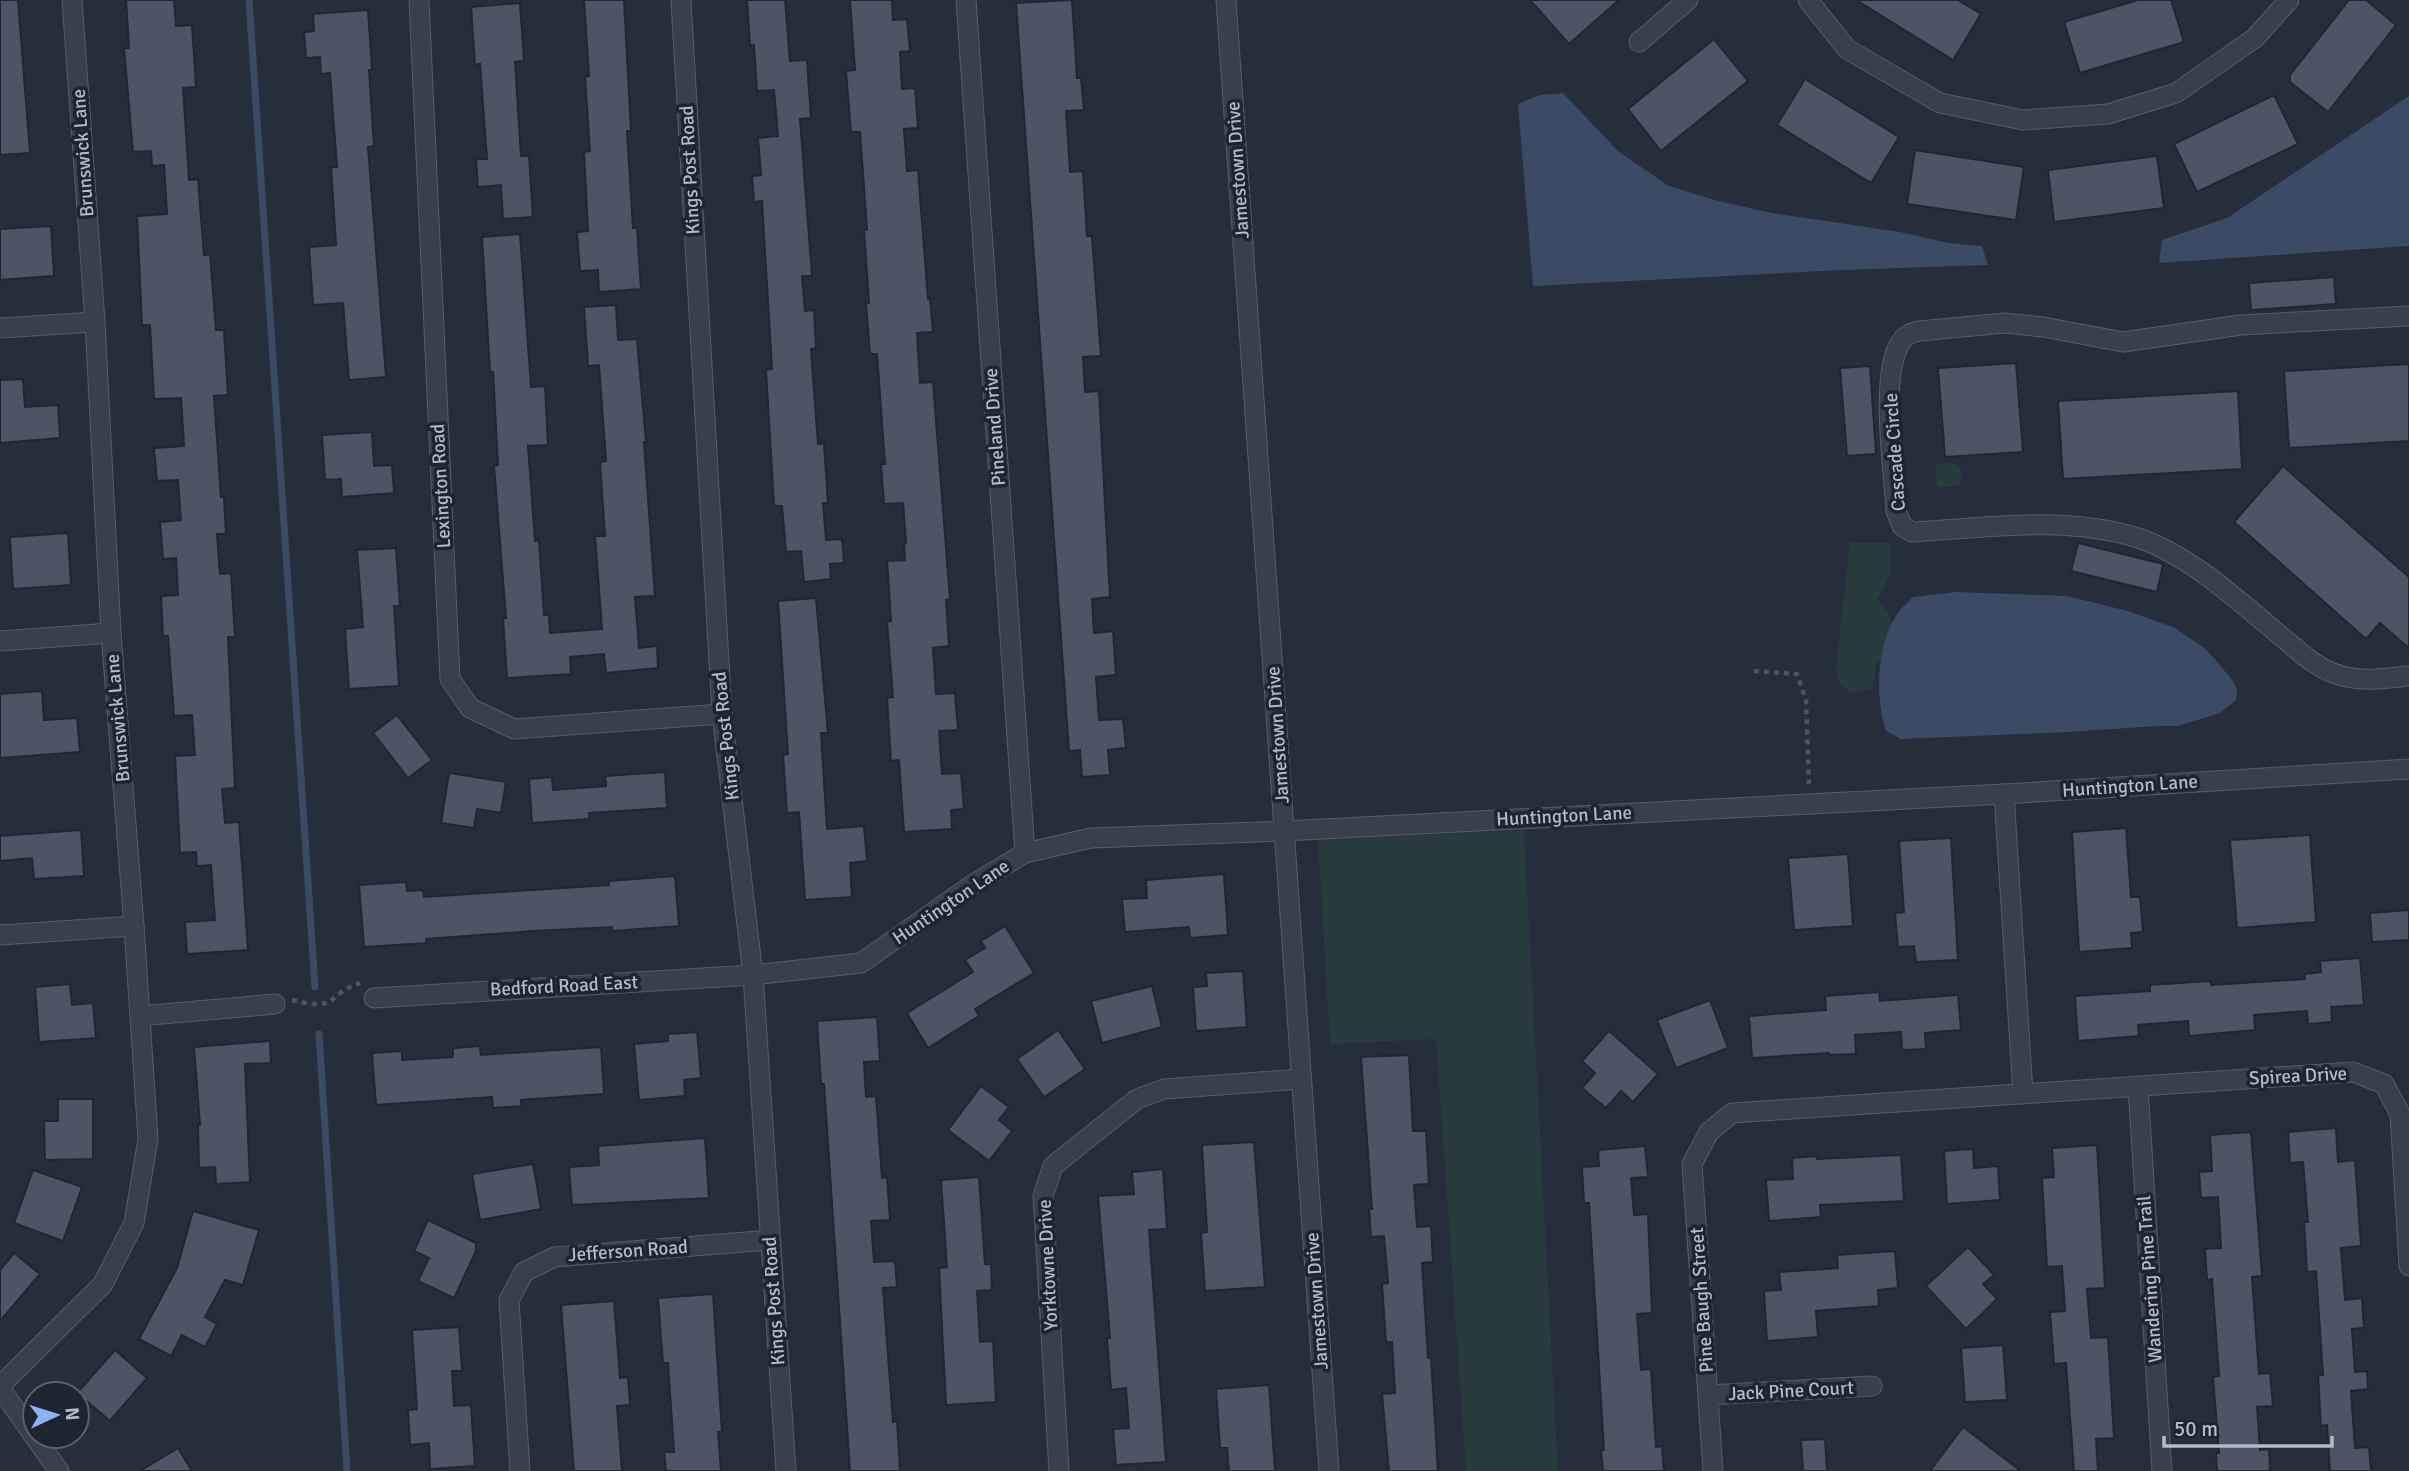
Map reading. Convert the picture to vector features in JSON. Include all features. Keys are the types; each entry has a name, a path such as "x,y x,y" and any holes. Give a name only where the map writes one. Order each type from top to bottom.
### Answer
{"street":[{"name":"Brunswick Lane","path":"0,1387 103,1284 134,1223 148,1139 111,633 95,322 72,0"},
{"name":"Lexington Road","path":"419,0 450,679 470,708 514,729 722,714"},
{"name":"Kings Post Road","path":"681,0 722,714 753,975 786,1471"},
{"name":"Pineland Drive","path":"965,0 1025,853"},
{"name":"Jamestown Drive","path":"1226,0 1329,1471"},
{"path":"1639,42 1688,0"},
{"path":"1808,0 1847,49 1940,103 2023,120 2108,114 2176,93 2255,38 2289,0"},
{"name":"Cascade Circle","path":"2408,673 2378,679 2354,678 2326,671 2192,565 2140,539 2078,525 2045,524 1912,532 1902,526 1896,510 1889,394 1892,360 1899,344 1906,335 1919,331 2005,323 2123,342 2241,325 2409,316"},
{"path":"0,328 95,322"},
{"path":"0,641 111,633"},
{"name":"Huntington Lane","path":"753,975 861,962 972,885 1025,853 1091,838 1284,831 2004,794 2409,769"},
{"path":"2004,794 2023,1094"},
{"path":"0,935 134,926"},
{"name":"Bedford Road East","path":"374,998 753,975"},
{"path":"140,1016 275,1004"},
{"name":"Spirea Drive","path":"1709,1132 1732,1114 2353,1072 2384,1084 2400,1114 2409,1266"},
{"name":"Yorktowne Drive","path":"1059,1471 1043,1196 1053,1166 1137,1099 1164,1089 1301,1079"},
{"name":"Wandering Pine Trail","path":"2137,1086 2162,1471"},
{"name":"Pine Baugh Street","path":"1709,1132 1692,1164 1713,1471"},
{"name":"Jefferson Road","path":"520,1471 509,1300 524,1272 555,1256 770,1240"},
{"name":"Jack Pine Court","path":"1709,1395 1872,1386"},
{"path":"0,1387 59,1471"}],"path":[{"path":"1754,670 1797,674 1806,699 1809,804"}],"shaded area":[{"path":"1952,463 1961,473 1958,486 1937,487 1935,464"},
{"path":"1850,542 1890,543 1890,575 1877,599 1892,620 1889,654 1876,663 1873,688 1852,694 1839,683 1836,667"},
{"path":"1524,830 1558,1471 1466,1471 1436,1039 1330,1044 1318,840"}],"water":[{"path":"1563,93 1619,152 1669,186 1772,213 1900,232 1948,243 1982,246 1988,265 1533,286 1518,104 1540,95"},
{"path":"2409,96 2409,246 2159,263 2162,240 2227,218"},
{"path":"1956,592 2067,596 2128,611 2175,628 2206,649 2230,677 2237,689 2236,700 2220,713 2178,726 1901,739 1886,731 1882,718 1879,687 1885,639 1898,613 1913,597"}],"building":[{"path":"0,0 18,0 30,153 0,155"},
{"path":"126,0 174,0 176,26 192,25 196,87 183,88 189,180 198,179 204,255 210,254 216,330 224,330 228,395 214,396 226,534 217,534 220,574 231,573 235,637 228,637 235,788 222,789 225,823 239,822 248,950 187,954 185,922 215,920 211,865 197,866 196,852 180,853 175,756 195,755 192,715 174,716 168,636 163,636 161,596 178,595 176,558 163,559 160,522 181,520 178,480 157,481 154,448 184,446 181,398 154,399 150,325 142,325 137,216 167,214 164,165 152,166 151,151 133,152 124,48 129,48"},
{"path":"584,0 624,0 631,131 627,131 633,228 637,228 641,289 599,292 598,270 580,271 577,232 588,231 584,152 590,151"},
{"path":"747,0 785,0 790,61 807,60 811,118 800,119 812,276 802,276 805,311 814,310 816,348 811,349 818,444 824,443 828,503 823,503 826,540 842,539 844,563 830,564 831,579 804,582 801,551 786,552 782,506 774,506 766,370 772,369 762,201 754,202 752,176 761,175 758,138 778,136 774,90 757,91"},
{"path":"850,0 892,0 893,20 907,19 910,51 900,52 902,89 915,88 918,128 904,129 907,171 918,170 933,332 917,333 920,383 933,382 950,599 946,600 949,646 933,648 936,694 955,693 958,730 939,731 942,774 961,773 964,809 951,810 952,829 904,832 899,760 891,761 887,698 893,697 887,622 891,621 887,561 905,560 906,543 903,503 884,504 881,464 885,464 877,354 870,354 866,303 869,303 864,230 867,230 860,132 851,132 846,71 855,70"},
{"path":"1072,0 1077,78 1081,78 1084,110 1066,111 1070,172 1083,171 1087,236 1092,236 1101,356 1083,357 1085,392 1099,391 1110,597 1092,599 1094,633 1113,631 1116,675 1096,677 1099,720 1123,719 1126,748 1108,750 1110,775 1082,777 1080,750 1069,751 1016,3"},
{"path":"1530,0 1619,0 1569,44"},
{"path":"1856,0 1958,0 1981,14 1953,60"},
{"path":"2138,0 2171,0 2184,42 2080,73 2064,22"},
{"path":"2349,0 2366,0 2396,25 2328,112 2290,82 2290,75"},
{"path":"520,3 524,61 515,62 521,156 529,156 533,217 503,219 501,185 478,187 476,159 487,159 480,64 475,65 471,7"},
{"path":"368,10 374,146 368,147 386,377 349,380 343,303 313,305 309,247 336,245 331,167 337,167 330,73 321,74 320,57 306,58 304,32 314,31 313,14"},
{"path":"1714,39 1748,81 1661,151 1628,109"},
{"path":"1805,79 1899,137 1871,183 1777,125"},
{"path":"2274,95 2298,144 2197,192 2174,144"},
{"path":"1915,150 2024,167 2016,220 1907,204"},
{"path":"2157,156 2164,208 2054,222 2048,170"},
{"path":"51,226 54,276 0,280 0,229"},
{"path":"520,234 531,387 545,386 548,445 528,446 544,615 549,615 550,633 602,629 595,536 605,536 600,462 606,461 599,365 588,366 584,307 616,305 618,340 637,339 655,596 635,597 639,648 657,646 658,668 606,673 604,654 570,657 571,674 507,678 503,618 506,618 494,466 498,465 493,372 490,372 482,237"},
{"path":"2334,277 2336,304 2251,310 2249,283"},
{"path":"2016,363 2023,452 1945,457 1938,368"},
{"path":"2409,364 2409,441 2289,448 2284,371"},
{"path":"1870,366 1876,454 1847,456 1840,368"},
{"path":"23,379 25,407 58,405 60,438 0,443 0,380"},
{"path":"2238,391 2242,469 2063,479 2058,401"},
{"path":"372,432 374,466 392,465 394,493 342,497 341,479 325,480 322,435"},
{"path":"2283,466 2409,577 2409,648 2380,623 2366,639 2234,522"},
{"path":"68,533 71,585 13,589 10,537"},
{"path":"2078,543 2163,564 2157,592 2071,571"},
{"path":"396,548 400,606 394,606 399,686 349,689 345,629 363,627 357,550"},
{"path":"816,598 828,733 821,733 827,829 864,826 867,861 850,863 852,897 805,900 799,812 787,813 783,755 788,754 778,601"},
{"path":"42,691 44,720 77,718 80,752 0,758 0,694"},
{"path":"397,715 432,760 408,778 373,733"},
{"path":"665,772 667,808 589,813 589,819 532,823 529,779 552,777 553,790 606,786 605,776"},
{"path":"449,773 506,782 501,813 477,809 474,828 441,823"},
{"path":"2126,828 2131,897 2140,897 2143,932 2131,933 2132,948 2079,952 2072,832"},
{"path":"81,830 84,876 34,879 32,858 0,861 0,836"},
{"path":"2310,835 2316,922 2237,928 2230,840"},
{"path":"1951,838 1958,960 1916,962 1914,946 1898,947 1895,913 1904,912 1899,841"},
{"path":"1848,854 1853,926 1794,930 1788,858"},
{"path":"1224,874 1228,935 1190,938 1189,927 1125,932 1122,899 1147,898 1146,880"},
{"path":"675,876 679,926 612,931 612,927 534,931 426,939 427,943 364,947 359,885 406,882 407,891 423,890 424,897 609,885 609,881"},
{"path":"2409,910 2409,940 2372,942 2370,913"},
{"path":"1005,926 1034,973 975,1009 979,1016 928,1048 907,1013 973,972 965,960 985,948 981,941"},
{"path":"2360,958 2364,1005 2331,1007 2332,1022 2308,1024 2307,1011 2254,1015 2255,1030 2189,1036 2188,1021 2138,1025 2139,1036 2078,1041 2075,996 2150,991 2150,985 2210,981 2211,985 2305,979 2304,974 2321,972 2320,961"},
{"path":"1243,971 1247,1027 1196,1031 1193,987 1207,986 1206,973"},
{"path":"70,984 72,1005 93,1003 96,1038 39,1042 35,987"},
{"path":"1152,986 1162,1027 1102,1043 1091,1001"},
{"path":"1879,992 1880,1001 1958,995 1961,1030 1925,1033 1926,1049 1902,1050 1901,1032 1855,1035 1856,1054 1752,1058 1749,1016 1826,1010 1825,996"},
{"path":"1710,1000 1728,1048 1676,1068 1657,1020"},
{"path":"877,1017 880,1061 864,1062 866,1097 876,1096 882,1178 887,1177 890,1220 871,1221 874,1262 895,1261 897,1287 883,1288 893,1422 897,1421 900,1471 850,1471 824,1084 821,1084 817,1021"},
{"path":"1058,1030 1085,1069 1044,1097 1017,1059"},
{"path":"1609,1031 1658,1074 1633,1102 1621,1091 1606,1108 1582,1088 1595,1073 1582,1061"},
{"path":"697,1032 701,1078 684,1080 685,1096 639,1100 634,1044 668,1041 668,1034"},
{"path":"270,1041 271,1063 245,1064 250,1182 216,1184 215,1167 199,1168 200,1125 194,1047"},
{"path":"480,1046 481,1055 601,1047 604,1094 521,1100 521,1106 493,1108 492,1097 376,1105 372,1053 402,1051 402,1060 453,1057 453,1048"},
{"path":"1409,1055 1413,1131 1426,1131 1429,1184 1414,1185 1417,1227 1431,1226 1433,1262 1422,1263 1438,1471 1389,1471 1382,1394 1395,1393 1392,1342 1386,1342 1382,1284 1388,1283 1384,1236 1371,1237 1369,1209 1372,1209 1361,1057"},
{"path":"981,1086 1009,1107 999,1120 1012,1131 989,1161 948,1130"},
{"path":"58,1099 93,1099 93,1159 45,1160 44,1121 58,1121"},
{"path":"2336,1128 2338,1162 2355,1160 2361,1246 2341,1248 2345,1300 2362,1298 2364,1328 2352,1329 2355,1372 2367,1371 2368,1389 2351,1391 2355,1448 2369,1447 2371,1471 2330,1471 2327,1425 2321,1426 2318,1375 2323,1375 2316,1271 2307,1272 2304,1222 2308,1222 2303,1162 2290,1163 2288,1132"},
{"path":"2251,1132 2262,1276 2252,1277 2259,1374 2270,1373 2273,1406 2257,1407 2260,1450 2269,1449 2270,1471 2217,1471 2216,1453 2219,1453 2213,1377 2219,1376 2212,1279 2207,1280 2205,1249 2221,1248 2218,1197 2201,1198 2199,1172 2212,1171 2210,1135"},
{"path":"705,1138 709,1198 572,1205 569,1167 599,1165 598,1146"},
{"path":"1254,1142 1265,1287 1205,1291 1201,1233 1207,1232 1202,1145"},
{"path":"2097,1145 2105,1288 2087,1289 2091,1338 2108,1337 2114,1438 2096,1439 2098,1471 2074,1471 2066,1363 2054,1364 2050,1312 2065,1311 2062,1266 2047,1267 2042,1178 2054,1177 2052,1148"},
{"path":"1645,1146 1648,1177 1631,1178 1634,1215 1648,1214 1652,1313 1637,1314 1641,1370 1651,1369 1656,1447 1662,1446 1664,1471 1603,1471 1589,1203 1584,1203 1582,1167 1599,1166 1598,1150"},
{"path":"1973,1149 1974,1168 1998,1166 2000,1200 1947,1204 1944,1151"},
{"path":"1901,1155 1904,1201 1820,1205 1821,1217 1769,1221 1766,1180 1793,1179 1792,1158"},
{"path":"533,1164 541,1209 480,1220 472,1174"},
{"path":"1163,1169 1167,1229 1149,1230 1166,1462 1116,1465 1113,1429 1129,1428 1126,1388 1111,1390 1107,1338 1110,1338 1098,1196 1134,1194 1132,1172"},
{"path":"33,1170 82,1187 63,1241 14,1223"},
{"path":"979,1177 985,1264 991,1264 992,1290 977,1291 980,1342 993,1341 996,1402 946,1405 939,1268 947,1267 941,1180"},
{"path":"193,1211 259,1230 243,1285 225,1280 205,1317 217,1324 205,1347 182,1335 171,1356 139,1339 177,1268"},
{"path":"428,1220 476,1243 476,1251 454,1298 418,1281 429,1258 414,1251"},
{"path":"1968,1247 1994,1275 1983,1284 1997,1299 1966,1329 1926,1286"},
{"path":"1895,1251 1898,1288 1878,1290 1879,1306 1816,1311 1818,1337 1767,1341 1764,1291 1781,1290 1779,1272 1838,1268 1837,1255"},
{"path":"14,1253 40,1274 0,1321 0,1270"},
{"path":"713,1294 722,1432 718,1432 721,1471 666,1471 664,1452 674,1452 668,1363 663,1363 658,1298"},
{"path":"614,1301 620,1378 628,1377 630,1405 617,1406 622,1471 574,1471 561,1305"},
{"path":"459,1327 462,1371 452,1371 454,1406 471,1405 475,1466 430,1469 429,1443 410,1445 408,1410 417,1409 412,1330"},
{"path":"2003,1345 2007,1400 1965,1402 1961,1348"},
{"path":"115,1350 147,1378 110,1421 91,1405 91,1380 88,1380"},
{"path":"1269,1385 1275,1471 1229,1471 1227,1448 1220,1448 1216,1389"},
{"path":"1963,1427 2021,1471 1930,1471"},
{"path":"1825,1439 1827,1471 1803,1471 1801,1440"},
{"path":"178,1448 192,1471 140,1471"}],"waterway":[{"path":"249,0 315,987"},
{"path":"319,1034 347,1471"}]}
